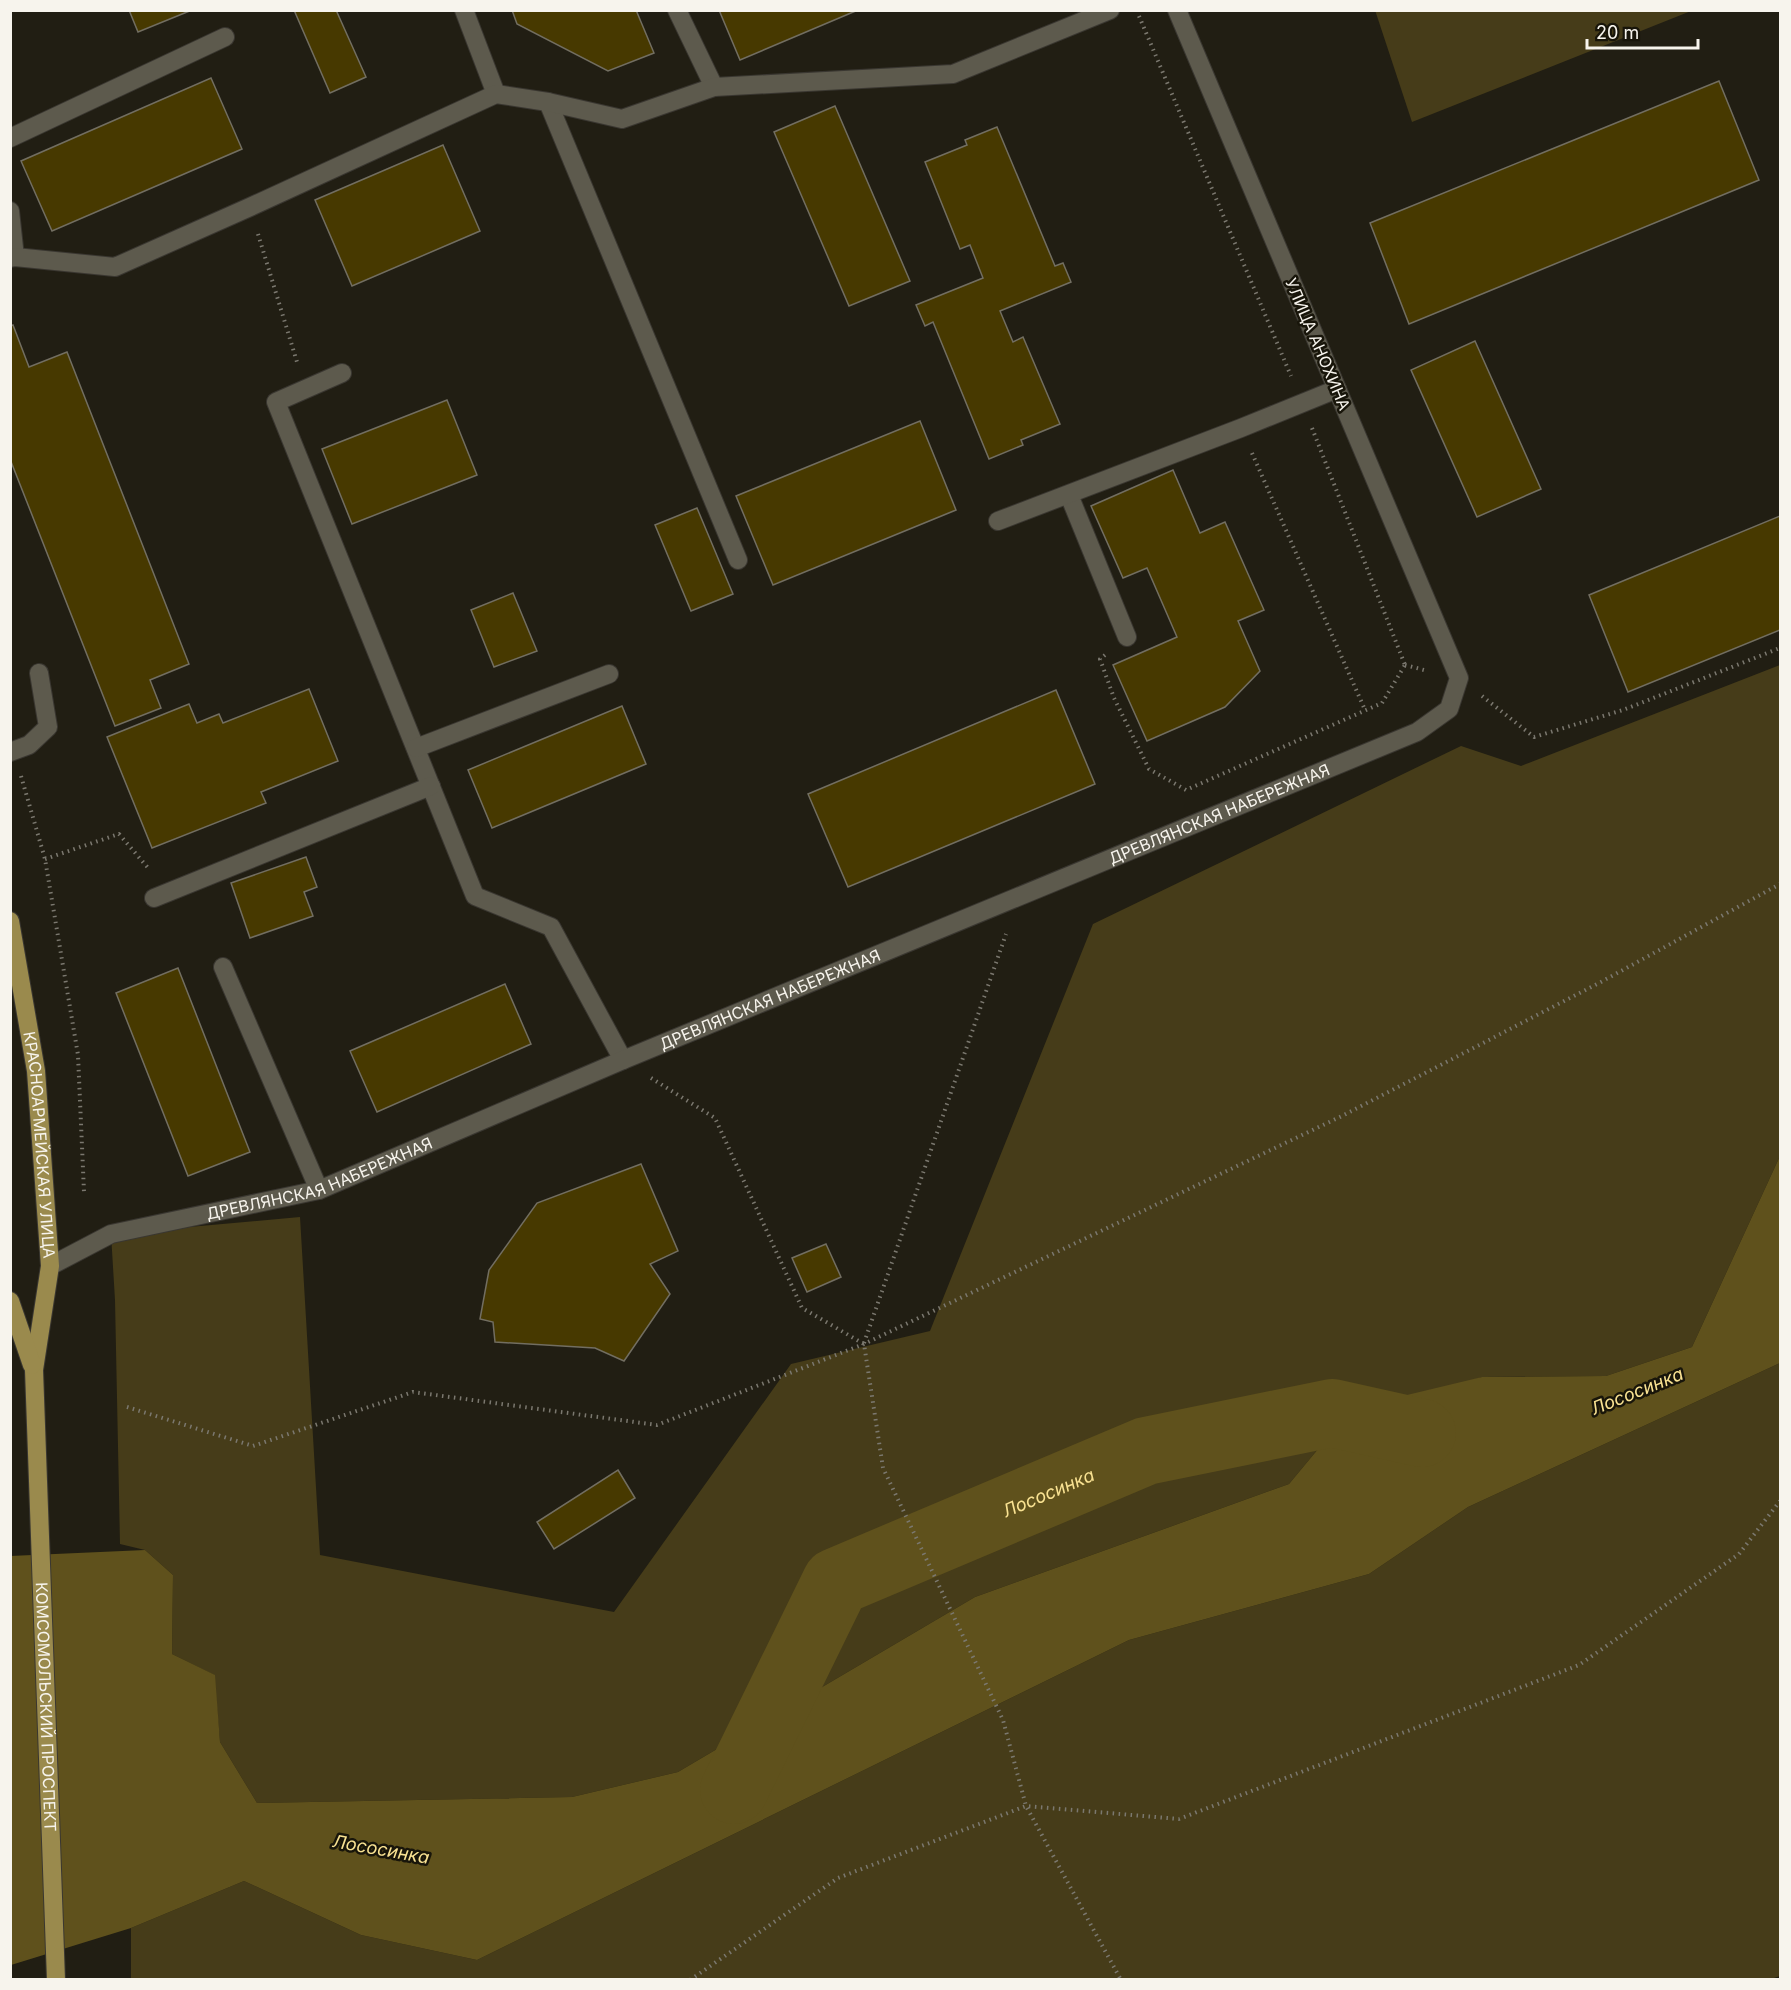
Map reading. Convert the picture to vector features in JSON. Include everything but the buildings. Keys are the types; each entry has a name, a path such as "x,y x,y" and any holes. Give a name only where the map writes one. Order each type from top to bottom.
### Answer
{"main road":[{"name":"КРАСНОАРМЕЙСКАЯ УЛИЦА","path":"10,921 36,1071 50,1266 34,1370 37,1436"},
{"name":"КРАСНОАРМЕЙСКАЯ УЛИЦА","path":"10,1301 34,1370"},
{"name":"КОМСОМОЛЬСКИЙ ПРОСПЕКТ","path":"37,1436 56,1980"}],"street":[{"path":"464,10 496,94"},
{"path":"677,10 714,87"},
{"path":"10,211 13,257 115,267 496,94 548,102 622,119 714,87 953,74 1110,10"},
{"name":"УЛИЦА АНОХИНА","path":"1177,10 1459,678"},
{"path":"10,138 225,37"},
{"path":"548,102 738,560"},
{"path":"342,373 276,402 475,896 551,927 623,1060"},
{"path":"998,521 1337,389"},
{"path":"1069,495 1127,637"},
{"path":"12,752 29,746 48,727 39,673"},
{"path":"416,748 609,674"},
{"name":"ДРЕВЛЯНСКАЯ НАБЕРЕЖНАЯ","path":"50,1266 111,1234 319,1190 623,1060 1417,732 1449,709 1459,678"},
{"path":"162,895 431,786"},
{"path":"223,967 319,1190"}],"path":[{"path":"1137,10 1302,402 1405,665"},
{"path":"250,207 305,389"},
{"path":"1241,428 1365,710"},
{"path":"1127,637 1100,659 1114,698 1149,769 1186,790 1382,703 1405,665"},
{"path":"1405,665 1459,678 1534,737 1623,710 1780,648"},
{"path":"12,752 45,859 78,1055 84,1192"},
{"path":"45,859 119,834 162,895"},
{"path":"127,1407 253,1446 413,1392 657,1425 864,1344 1342,1116 1599,983 1780,884"},
{"path":"1019,896 864,1344 883,1468 1003,1720 1026,1806 1121,1980"},
{"path":"623,1060 715,1118 802,1308 864,1344"},
{"path":"690,1980 838,1878 1026,1806 1179,1819 1579,1665 1739,1554 1780,1502"}],"shaded area":[{"path":"1375,10 1691,10 1691,11 1412,122"},
{"path":"1780,665 1780,1156 1692,1347 1606,1376 1482,1377 1333,1431 1289,1484 975,1597 678,1772 572,1797 257,1803 220,1742 214,1675 172,1654 173,1575 145,1550 120,1544 115,1300 111,1234 300,1217 320,1555 614,1612 791,1364 930,1331 1093,924 1461,746 1521,766"},
{"path":"1780,1363 1780,1976 1771,1979 131,1980 131,1928 244,1881 361,1935 477,1960 1129,1640 1369,1574 1468,1507"}],"water":[{"path":"1780,1156 1780,1363 1468,1507 1369,1574 1129,1640 477,1960 361,1935 244,1881 131,1928 11,1965 10,1556 145,1550 173,1575 172,1654 215,1675 220,1742 257,1803 572,1797 678,1772 975,1597 1289,1484 1333,1431 1332,1413 1482,1377 1606,1376 1692,1347"}],"waterway":[{"name":"Лососинка","path":"734,1790 836,1582 1146,1451 1332,1413 1422,1433"}]}
